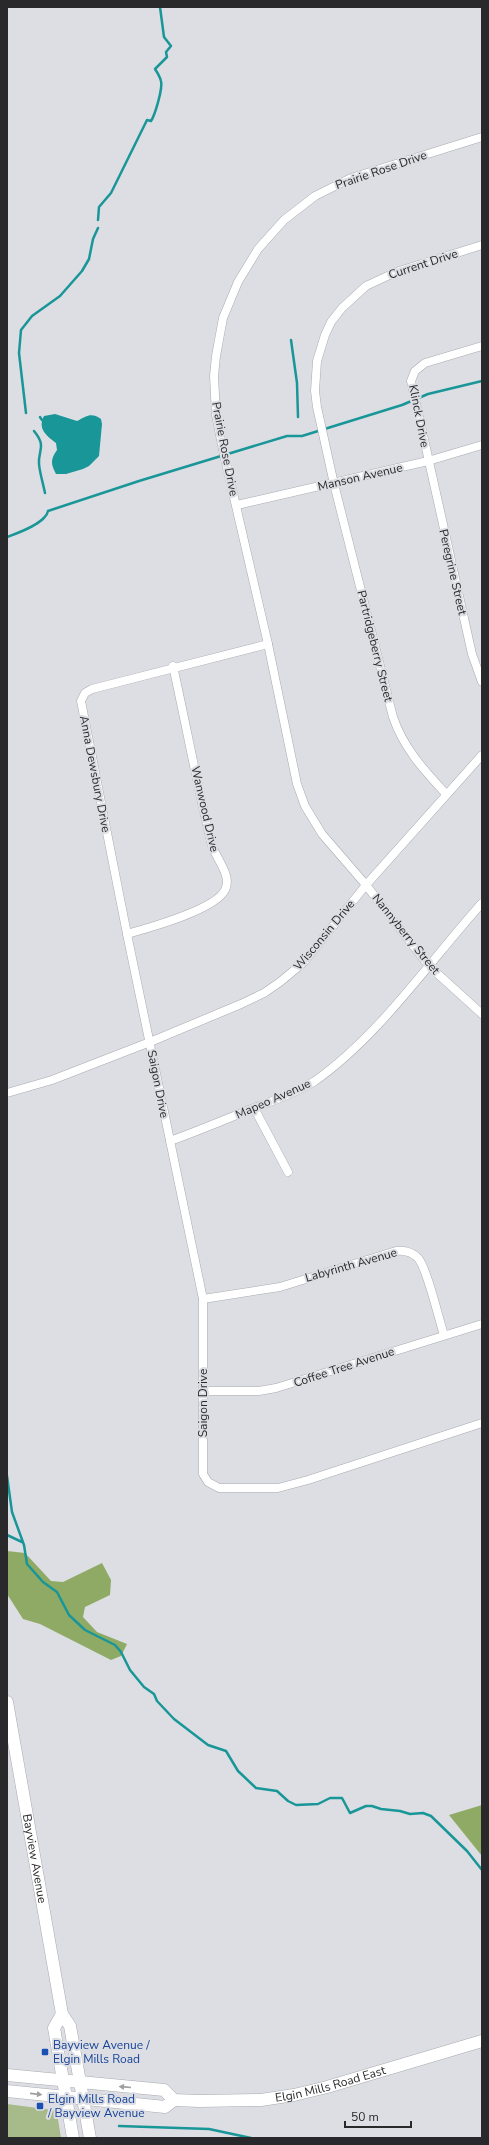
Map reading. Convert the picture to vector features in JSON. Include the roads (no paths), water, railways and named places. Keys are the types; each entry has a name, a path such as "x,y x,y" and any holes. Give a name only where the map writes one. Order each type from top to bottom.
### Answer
{"main road":[{"name":"Bayview Avenue","path":"7,1702 62,2014 70,2026 90,2138"},
{"path":"62,2014 54,2028 73,2138"},
{"name":"Elgin Mills Road East","path":"7,2091 165,2107 174,2100 230,2102 261,2100 327,2088 482,2041"},
{"path":"7,2075 164,2090 174,2100"}],"street":[{"name":"Prairie Rose Drive","path":"366,885 322,834 305,806 297,784 268,644 216,415 214,376 217,350 224,318 235,288 247,265 258,249 284,220 326,190 352,178 482,137"},
{"name":"Current Drive","path":"334,484 317,407 315,391 317,361 325,335 332,322 354,296 380,278 482,245"},
{"name":"Klinck Drive","path":"428,461 411,381 412,376 425,363 482,346"},
{"name":"Manson Avenue","path":"237,506 481,448"},
{"name":"Peregrine Street","path":"428,461 472,654 482,682"},
{"name":"Partridgeberry Street","path":"334,484 395,723 401,738 413,756 446,794"},
{"name":"Anna Dewsbury Drive","path":"150,1042 81,701 84,695 91,689 173,666 268,644"},
{"name":"Wanwood Drive","path":"127,934 169,922 196,911 221,895 227,884 226,873 211,845 173,666"},
{"name":"Wisconsin Drive","path":"7,1093 52,1080 150,1042 241,1004 264,993 280,982 304,962 366,885 482,755"},
{"name":"Nannyberry Street","path":"366,885 429,966 482,1014"},
{"name":"Mapeo Avenue","path":"170,1141 254,1108 308,1084 350,1054 429,966 482,902"},
{"name":"Saigon Drive","path":"150,1042 203,1299 203,1472 208,1482 220,1488 268,1489 290,1486 482,1423"},
{"path":"254,1108 288,1172"},
{"name":"Labyrinth Avenue","path":"203,1299 280,1287 396,1251 404,1250 415,1255 422,1265 444,1335"},
{"name":"Coffee Tree Avenue","path":"204,1391 254,1391 276,1388 482,1324"}],"water":[{"path":"55,414 77,421 86,416 92,415 101,419 102,424 99,456 89,466 66,474 56,474 52,462 57,450 56,443 49,438 42,428 44,416"}],"waterway":[{"path":"98,220 99,207 111,193 147,120 151,121 153,118 158,101 161,81 155,69 167,57 166,52 171,46 164,37 160,7"},
{"path":"26,413 19,353 21,330 32,316 60,296 82,271 89,259 93,239 98,228"},
{"path":"291,340 297,383 298,417"},
{"path":"7,537 42,520 48,511 139,481 287,436 302,436 402,405 428,394 482,381"},
{"path":"34,431 38,436 41,445 39,464 45,493"},
{"path":"7,1476 12,1512 24,1545 27,1564 43,1582 57,1592 69,1615 85,1630 115,1645 121,1652 130,1670 144,1687 154,1694 157,1701 174,1719 208,1745 226,1751 238,1771 256,1788 277,1791 288,1801 296,1805 318,1804 330,1798 342,1798 350,1813 366,1806 410,1814 423,1813 431,1816 467,1851 482,1870"},
{"path":"7,1535 22,1542"},
{"path":"119,2126 209,2129 251,2138"}],"place":[{"name":"Bayview Avenue / Elgin Mills Road","path":"45,2052"},
{"name":"Elgin Mills Road / Bayview Avenue","path":"40,2106"}]}
